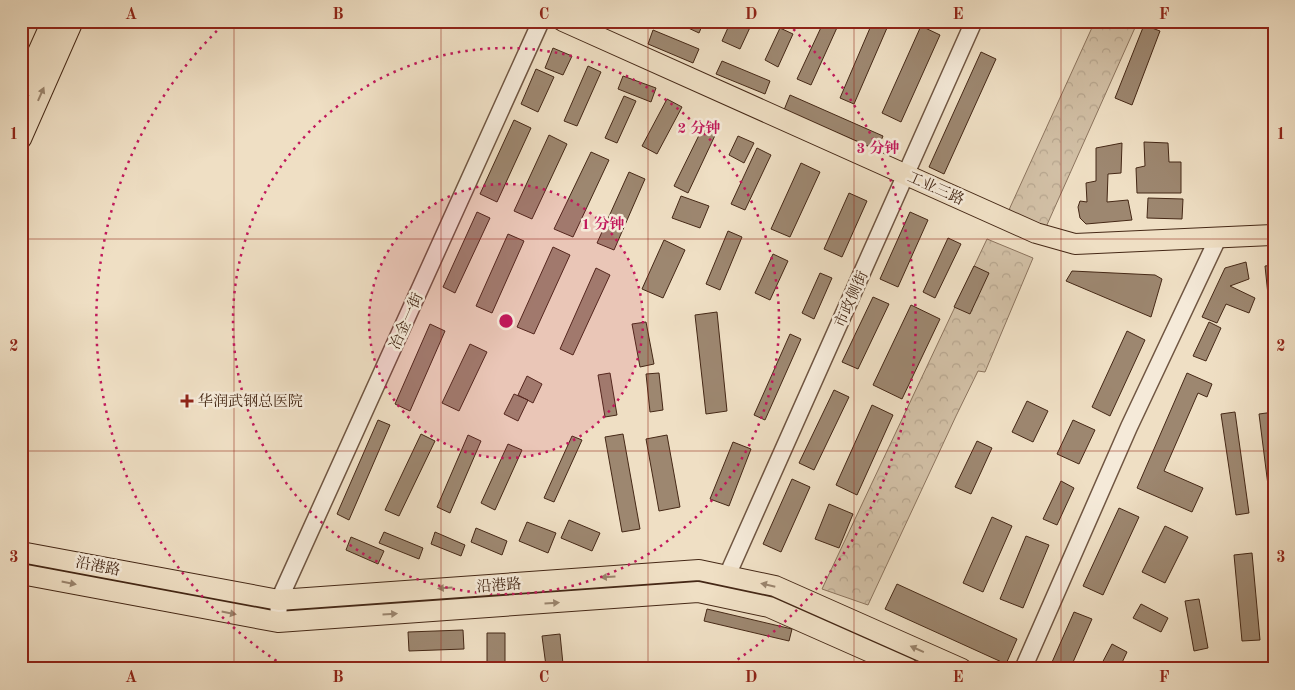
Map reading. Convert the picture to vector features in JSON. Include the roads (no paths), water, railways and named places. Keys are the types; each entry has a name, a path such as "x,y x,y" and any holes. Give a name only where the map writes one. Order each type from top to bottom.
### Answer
{"main road":[{"path":"21,90 52,21"},
{"path":"21,139 74,21"},
{"name":"工业三路","path":"563,21 1036,233 1075,244 1274,235"},
{"name":"沿港路","path":"21,552 279,600 699,570 775,586 962,669"},
{"name":"沿港路","path":"21,574 278,622 698,592 769,607 909,669"},
{"path":"582,578 583,601"}],"street":[{"name":"冶金一街","path":"278,622 279,600 542,21"},
{"name":"市政侧街","path":"727,576 974,21"},
{"path":"1023,669 1129,427 1218,238"}],"place":[{"name":"华润武钢总医院","path":"187,401"}]}
